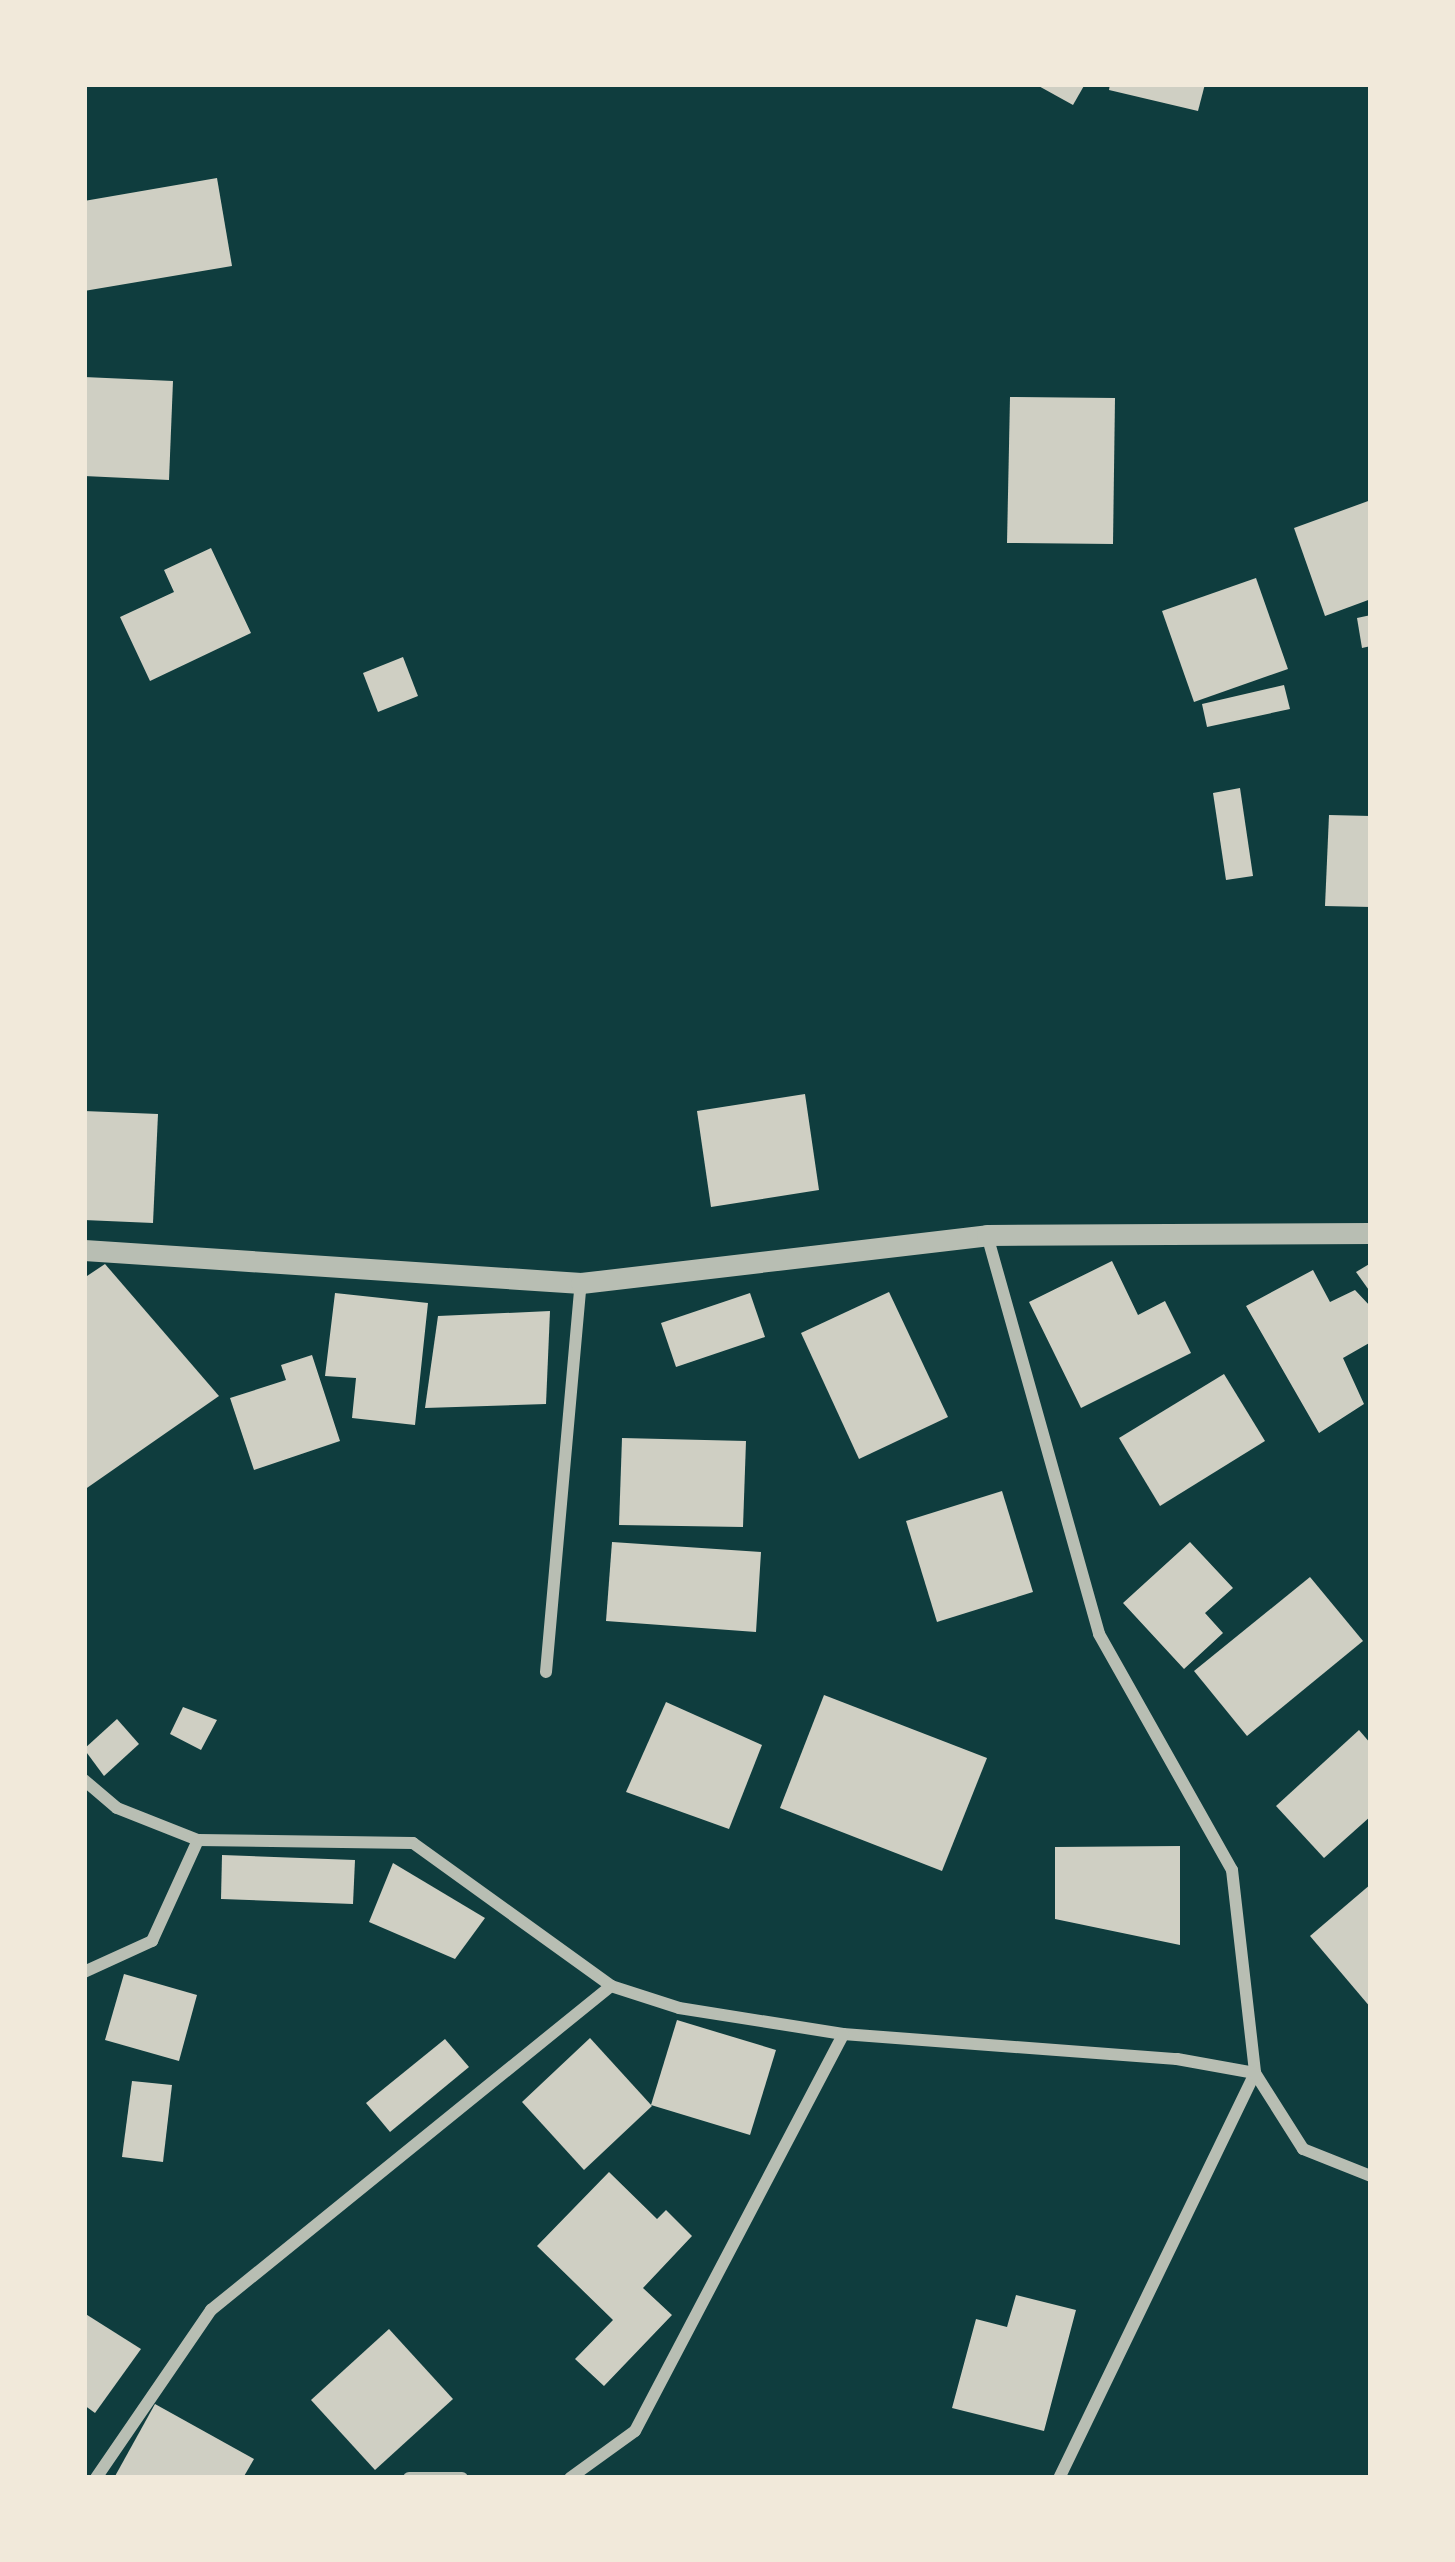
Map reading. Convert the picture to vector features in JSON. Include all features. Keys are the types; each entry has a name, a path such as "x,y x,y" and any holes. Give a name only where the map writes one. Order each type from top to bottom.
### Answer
{"street":[{"path":"84,1250 581,1283 987,1235 1371,1233"},
{"path":"987,1235 1100,1634 1232,1870 1255,2073 1303,2149 1371,2176"},
{"path":"546,1672 581,1283"},
{"path":"84,1780 117,1808 198,1840 413,1844 610,1986 680,2008 843,2034 1177,2059 1255,2073"},
{"path":"84,1972 152,1941 198,1840"},
{"path":"96,2478 211,2310 610,1986"},
{"path":"570,2478 635,2432 843,2034"},
{"path":"1059,2478 1255,2073"},
{"path":"409,2478 462,2478"}],"building":[{"path":"1035,84 1085,84 1073,105"},
{"path":"1110,84 1205,84 1198,111 1109,90"},
{"path":"217,178 232,266 84,291 84,201"},
{"path":"84,377 173,381 169,480 84,476"},
{"path":"1010,397 1115,398 1113,544 1007,543"},
{"path":"1371,500 1371,599 1325,616 1294,528"},
{"path":"211,548 251,633 150,681 120,617 174,592 164,570"},
{"path":"1256,578 1288,669 1194,702 1162,611"},
{"path":"1371,615 1371,646 1362,648 1357,618"},
{"path":"403,657 418,696 378,712 363,673"},
{"path":"1284,685 1290,709 1207,727 1202,704"},
{"path":"1240,788 1253,876 1226,880 1213,793"},
{"path":"1329,815 1371,816 1371,907 1325,906"},
{"path":"805,1094 819,1190 711,1207 697,1111"},
{"path":"84,1111 158,1114 153,1223 84,1220"},
{"path":"1112,1261 1138,1315 1165,1301 1191,1353 1081,1408 1029,1302"},
{"path":"1371,1263 1371,1293 1356,1272"},
{"path":"105,1264 219,1396 84,1490 84,1278"},
{"path":"1313,1270 1330,1302 1355,1290 1371,1307 1371,1342 1343,1358 1364,1404 1319,1433 1246,1306"},
{"path":"889,1292 948,1417 859,1459 801,1333"},
{"path":"335,1293 428,1303 415,1425 352,1418 356,1378 325,1376"},
{"path":"750,1293 765,1337 676,1367 661,1323"},
{"path":"550,1311 546,1404 425,1408 438,1316"},
{"path":"312,1355 340,1441 254,1470 230,1398 286,1380 281,1365"},
{"path":"1224,1374 1265,1441 1160,1506 1119,1438"},
{"path":"622,1438 746,1441 743,1527 619,1525"},
{"path":"1002,1491 1033,1592 937,1622 906,1521"},
{"path":"612,1542 761,1552 756,1632 606,1621"},
{"path":"1190,1542 1233,1588 1205,1613 1223,1633 1184,1669 1123,1603"},
{"path":"1310,1577 1363,1641 1247,1736 1194,1671"},
{"path":"824,1695 987,1758 942,1871 780,1808"},
{"path":"666,1702 762,1745 729,1829 626,1792"},
{"path":"183,1707 217,1720 201,1750 170,1734"},
{"path":"117,1719 139,1744 104,1776 84,1749"},
{"path":"1359,1730 1371,1744 1371,1816 1324,1858 1276,1806"},
{"path":"1180,1846 1180,1945 1055,1919 1055,1847"},
{"path":"222,1855 355,1860 353,1904 221,1899"},
{"path":"393,1863 485,1918 455,1959 369,1922"},
{"path":"1371,1884 1371,2008 1310,1936"},
{"path":"124,1974 197,1995 179,2061 105,2040"},
{"path":"677,2020 776,2050 750,2135 651,2105"},
{"path":"590,2038 652,2106 584,2170 522,2102"},
{"path":"445,2039 469,2067 390,2132 366,2103"},
{"path":"132,2081 172,2085 163,2162 122,2157"},
{"path":"609,2172 657,2219 666,2210 692,2236 643,2288 672,2315 604,2386 575,2359 613,2320 537,2246"},
{"path":"1016,2295 1076,2310 1044,2431 952,2408 976,2319 1007,2327"},
{"path":"84,2313 141,2349 95,2413 84,2405"},
{"path":"389,2329 453,2399 375,2470 311,2400"},
{"path":"155,2404 254,2459 243,2478 114,2478"}]}
